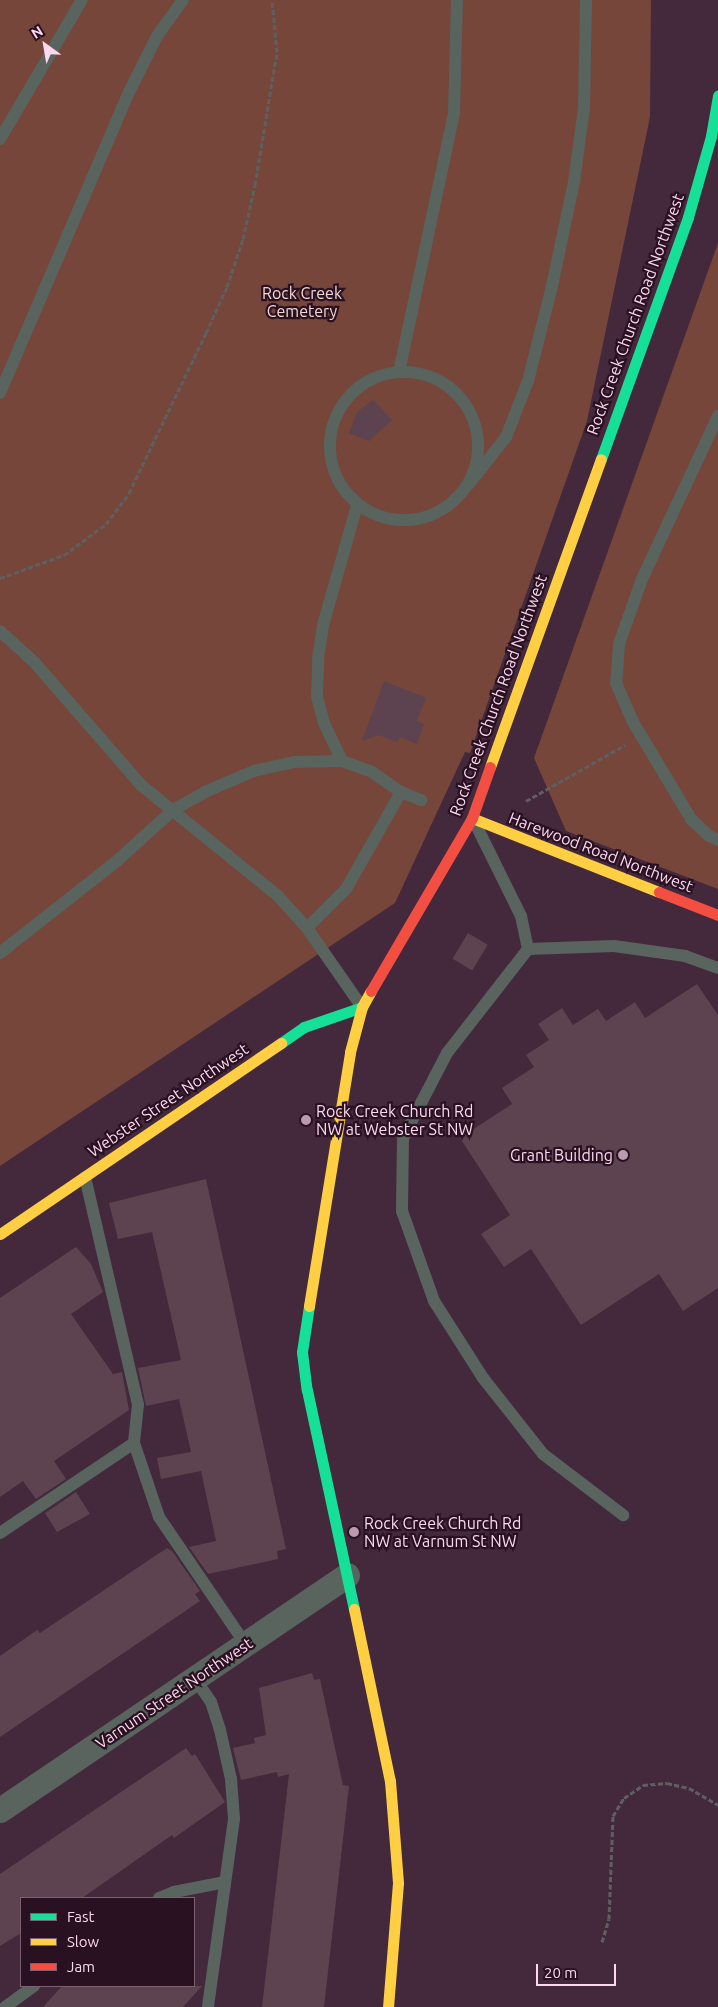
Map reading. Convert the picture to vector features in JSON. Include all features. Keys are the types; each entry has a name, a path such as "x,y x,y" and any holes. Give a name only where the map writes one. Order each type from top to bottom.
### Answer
{"street":[{"name":"Rock Creek Church Road Northwest","path":"388,2007 397,1908 395,1818 385,1753 306,1390 302,1352 350,1052 362,1007 472,818 688,217 711,136 718,96"},
{"name":"Harewood Road Northwest","path":"472,818 718,915"},
{"name":"Webster Street Northwest","path":"0,1234 304,1027 362,1007"},
{"name":"Varnum Street Northwest","path":"0,1810 347,1575"}],"lane":[{"path":"0,139 82,0"},
{"path":"0,393 129,92 157,36 183,0"},
{"path":"399,372 454,113 457,0"},
{"path":"468,485 477,461 479,444 470,412 461,397 432,377 399,372 381,375 363,384 344,402 332,425 329,442 332,468 340,487 357,506 386,520 425,519 439,513 460,497 506,437 528,381 552,286 574,182 584,108 586,0"},
{"path":"718,416 642,579 620,644 616,683 633,722 691,819 709,836 718,840"},
{"path":"342,761 324,723 316,696 318,658 323,625 357,506"},
{"path":"0,632 35,663 141,785 277,895 307,928 362,1007"},
{"path":"0,952 118,860 173,810 207,791 254,771 294,762 342,761 372,772 401,792 421,800"},
{"path":"307,928 346,889 401,792"},
{"path":"472,818 521,916 528,949 447,1053 403,1138 402,1211 434,1301 483,1378 543,1454 623,1515"},
{"path":"528,949 614,946 685,956 718,968"},
{"path":"85,1177 138,1404 134,1443 159,1516 246,1645"},
{"path":"0,1533 134,1443"},
{"path":"195,1679 211,1702 231,1779 234,1819 208,2007"},
{"path":"162,1897 174,1892 225,1882"},
{"path":"5,2007 33,1987"}],"path":[{"path":"0,578 64,555 106,524 129,493 206,333 240,247 255,185 277,52 272,0"},
{"path":"526,801 630,742"},
{"path":"602,1942 609,1919 613,1816 624,1798 643,1785 667,1783 690,1788 718,1805"}],"green space":[{"name":"Rock Creek Cemetery","path":"0,0 651,0 650,117 587,421 470,753 465,752 395,903 0,1166"},
{"path":"718,243 718,889 566,831 534,758"}],"building":[{"path":"373,400 392,420 369,441 349,433 357,412"},
{"path":"384,681 426,698 417,721 424,724 417,744 400,737 397,742 379,735 362,741"},
{"path":"468,933 488,945 472,971 453,959"},
{"name":"Grant Building","path":"697,984 718,1015 718,1288 683,1311 659,1274 581,1325 531,1249 504,1267 481,1234 510,1215 460,1138 512,1104 502,1088 534,1067 526,1055 549,1040 538,1024 562,1008 573,1025 598,1009 606,1021 635,1002 645,1018"},
{"path":"206,1179 286,1549 277,1551 278,1559 208,1574 189,1547 216,1541 201,1471 161,1479 157,1458 191,1452 179,1399 146,1406 138,1368 181,1360 152,1232 118,1239 109,1203"},
{"path":"76,1247 91,1264 103,1292 71,1314 113,1374 122,1372 129,1410 54,1461 66,1479 36,1499 23,1481 0,1497 0,1298"},
{"path":"76,1492 90,1514 57,1532 45,1513"},
{"path":"167,1548 172,1551 200,1591 195,1594 200,1601 0,1737 0,1656 37,1630 40,1633"},
{"path":"312,1673 314,1680 320,1679 343,1785 349,1786 324,2007 262,2007 289,1774 278,1777 277,1772 241,1780 233,1748 255,1743 254,1738 266,1735 259,1688"},
{"path":"186,1748 192,1756 195,1754 225,1802 174,1838 172,1835 83,1897 20,1897 20,1934 0,1946 0,1874"},
{"path":"202,1986 183,2007 43,2007 61,1987"}],"traffic: fast":[{"path":"601,459 688,217 711,136 718,96"},
{"path":"281,1043 304,1027 362,1007"},
{"path":"309,1306 302,1352 307,1390 354,1609"}],"traffic: slow":[{"path":"490,767 601,459"},
{"path":"472,818 659,892"},
{"path":"309,1306 350,1052 362,1007 371,991"},
{"path":"0,1234 281,1043"},
{"path":"354,1609 390,1781 398,1883 388,2007"}],"traffic: jam":[{"path":"371,991 472,818 490,767"},
{"path":"659,892 718,915"}],"place":[{"name":"Rock Creek Church Rd NW at Webster St NW","path":"306,1120"},
{"name":"Grant Building","path":"623,1155"},
{"name":"Rock Creek Church Rd NW at Varnum St NW","path":"354,1532"}]}
